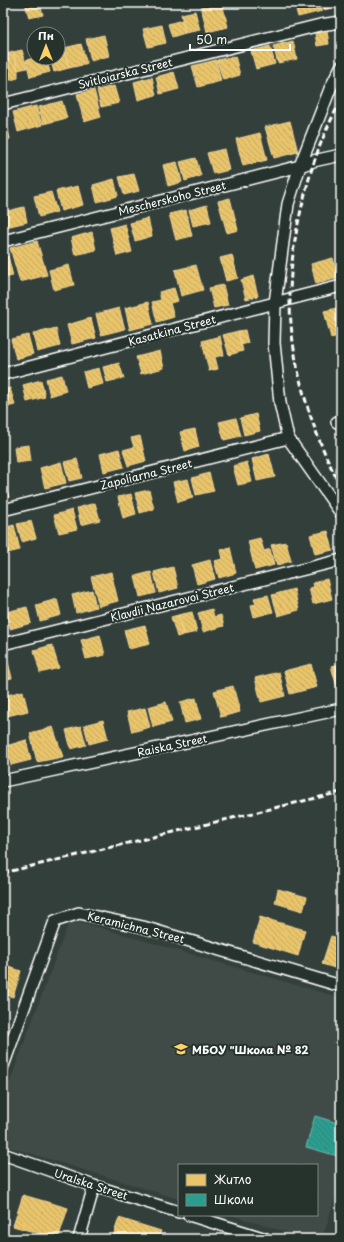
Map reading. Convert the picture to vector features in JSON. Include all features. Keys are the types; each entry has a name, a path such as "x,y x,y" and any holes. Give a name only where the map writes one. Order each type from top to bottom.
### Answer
{"street":[{"name":"Svitloiarska Street","path":"3,104 307,28 341,22"},
{"path":"341,67 330,89 300,166 288,204 275,303 274,343 280,403 288,438 341,513"},
{"name":"Mescherskoho Street","path":"3,241 341,155"},
{"name":"Kasatkina Street","path":"3,374 341,286"},
{"name":"Zapoliarna Street","path":"3,510 288,438"},
{"name":"Klavdii Nazarovoi Street","path":"3,644 341,560"},
{"name":"Raiska Street","path":"3,781 341,709"},
{"name":"Keramichna Street","path":"3,1066 55,921 79,913 143,927 341,986"},
{"name":"Uralska Street","path":"3,1154 94,1186 178,1212"},
{"path":"78,1239 94,1186"},
{"path":"192,1216 266,1239"}],"shaded area":[{"name":"МБОУ \"Школа № 82","path":"70,919 341,998 341,1180 322,1239 309,1239 234,1216 318,1216 318,1164 178,1164 178,1199 3,1145 3,1100"}],"building: Житло":[{"path":"25,3 40,3 43,15 29,18"},
{"path":"215,3 222,3 228,27 207,32 201,7"},
{"path":"294,3 320,3 322,11 298,17"},
{"path":"323,3 341,3 341,5 324,10"},
{"path":"195,11 200,30 185,33 181,14"},
{"path":"182,20 185,33 172,37 168,24"},
{"path":"162,25 166,43 148,47 143,29"},
{"path":"327,31 329,44 317,46 315,33"},
{"path":"104,35 109,56 91,61 86,39"},
{"path":"293,41 297,59 278,63 273,46"},
{"path":"81,44 87,64 69,68 66,56 66,48"},
{"path":"270,46 275,64 256,69 251,51"},
{"path":"22,50 27,68 18,70 13,52"},
{"path":"13,52 18,70 18,78 3,82 3,55"},
{"path":"235,56 240,75 223,80 217,60"},
{"path":"66,58 69,68 54,72 52,66 66,66"},
{"path":"216,60 221,81 198,87 192,66"},
{"path":"27,66 48,66 50,72 30,77"},
{"path":"174,72 179,89 160,94 156,77"},
{"path":"152,77 156,95 138,100 134,82"},
{"path":"114,86 119,103 101,107 97,90"},
{"path":"94,90 101,117 84,122 77,94"},
{"path":"62,101 67,118 43,124 39,107"},
{"path":"36,106 42,125 18,132 13,112"},
{"path":"3,116 5,116 10,139 3,140"},
{"path":"290,121 298,152 274,158 265,127"},
{"path":"260,133 267,160 243,166 236,139"},
{"path":"224,149 229,170 213,174 207,153"},
{"path":"196,158 201,176 185,181 180,162"},
{"path":"177,162 182,182 168,186 163,165"},
{"path":"134,174 139,191 124,195 119,177"},
{"path":"114,179 118,196 97,202 93,185"},
{"path":"78,186 83,205 61,211 56,191"},
{"path":"51,192 57,212 39,217 34,196"},
{"path":"230,198 238,230 227,233 218,201"},
{"path":"207,205 211,222 193,226 189,210"},
{"path":"24,207 27,222 6,227 3,212"},
{"path":"186,210 192,236 176,240 169,214"},
{"path":"148,218 152,236 135,241 130,223"},
{"path":"125,224 132,252 117,256 110,228"},
{"path":"92,232 96,250 75,255 71,238"},
{"path":"37,241 47,275 20,282 10,248"},
{"path":"232,255 238,278 226,281 220,258"},
{"path":"8,256 13,276 3,278 3,257"},
{"path":"333,258 338,278 316,284 311,264"},
{"path":"69,265 74,285 54,290 49,270"},
{"path":"196,265 203,290 181,296 175,270"},
{"path":"253,276 258,296 246,299 241,280"},
{"path":"223,285 228,305 214,308 209,288"},
{"path":"174,288 178,301 170,303 174,317 157,322 152,302 161,300 159,292"},
{"path":"148,302 153,324 130,330 125,308"},
{"path":"341,307 341,335 331,338 324,311"},
{"path":"119,308 125,329 101,335 96,314"},
{"path":"91,318 96,338 72,344 67,325"},
{"path":"56,328 60,346 37,352 33,334"},
{"path":"245,330 248,343 241,345 238,331"},
{"path":"238,331 243,351 229,355 223,335"},
{"path":"28,335 33,354 16,359 11,339"},
{"path":"220,336 224,355 215,357 218,369 209,371 202,341"},
{"path":"160,351 164,368 141,374 136,357"},
{"path":"119,363 124,378 107,382 103,367"},
{"path":"99,368 103,384 87,388 83,372"},
{"path":"62,375 66,391 50,396 46,379"},
{"path":"41,380 45,397 27,402 23,385"},
{"path":"10,388 15,405 3,408 3,390"},
{"path":"256,414 260,431 244,435 240,418"},
{"path":"236,418 241,436 224,440 219,422"},
{"path":"195,429 199,447 185,451 180,432"},
{"path":"140,436 146,461 128,466 123,450 134,447 131,438"},
{"path":"29,445 31,461 16,463 14,447"},
{"path":"119,449 124,467 104,472 100,454"},
{"path":"269,454 275,477 257,481 252,459"},
{"path":"77,459 82,478 69,481 64,462"},
{"path":"61,462 66,483 45,488 40,468"},
{"path":"247,462 252,482 238,485 233,466"},
{"path":"209,473 214,491 196,495 192,478"},
{"path":"3,476 9,497 3,499"},
{"path":"188,479 193,498 178,502 173,482"},
{"path":"149,490 154,509 140,513 135,493"},
{"path":"131,494 136,514 123,518 118,497"},
{"path":"95,503 100,520 81,525 77,508"},
{"path":"72,510 77,529 59,533 54,515"},
{"path":"31,521 36,538 22,542 17,524"},
{"path":"14,525 20,550 3,554 3,528"},
{"path":"328,531 333,550 315,554 310,535"},
{"path":"260,538 264,551 270,549 274,565 255,570 248,541"},
{"path":"286,542 291,561 277,565 271,545"},
{"path":"230,547 236,573 219,578 214,561 223,559 221,550"},
{"path":"210,560 215,579 197,584 192,565"},
{"path":"173,567 178,588 159,593 154,572"},
{"path":"111,572 118,601 99,606 91,577"},
{"path":"151,572 156,593 140,597 135,576"},
{"path":"327,579 332,599 313,604 309,588 314,587 313,583"},
{"path":"294,589 299,610 278,616 272,595"},
{"path":"92,590 96,607 76,613 72,595"},
{"path":"268,595 273,612 254,617 251,605 256,604 254,598"},
{"path":"57,599 61,615 40,621 36,605"},
{"path":"27,607 31,623 10,629 6,612"},
{"path":"212,609 214,617 221,615 224,626 203,632 198,613"},
{"path":"192,612 197,632 183,635 178,615"},
{"path":"178,615 183,635 177,637 171,617"},
{"path":"145,625 150,644 129,649 124,630"},
{"path":"100,635 105,655 86,659 81,640"},
{"path":"52,645 59,668 40,673 34,650"},
{"path":"7,658 12,678 3,680 3,659"},
{"path":"311,664 317,687 290,694 284,671"},
{"path":"341,664 341,701 331,666"},
{"path":"279,672 285,696 261,702 255,678"},
{"path":"233,686 240,712 221,717 214,691"},
{"path":"23,691 28,711 3,717 3,696"},
{"path":"196,698 201,719 185,723 180,702"},
{"path":"166,702 172,722 153,727 148,707"},
{"path":"145,708 150,727 132,732 127,712"},
{"path":"103,720 108,739 89,744 84,725"},
{"path":"81,726 86,745 71,749 66,730"},
{"path":"53,727 63,757 37,762 30,733"},
{"path":"26,740 31,760 11,765 6,746"},
{"path":"278,889 307,897 303,911 275,903"},
{"path":"260,917 305,930 298,956 253,942"},
{"path":"331,936 341,939 341,970 322,964"},
{"path":"4,965 21,971 13,997 3,994"},
{"path":"23,1195 68,1208 58,1239 13,1226"},
{"path":"119,1218 161,1231 158,1239 112,1239"}],"building: Школи":[{"path":"315,1116 341,1124 341,1157 306,1147"},
{"path":"341,1221 341,1235 337,1234"}],"railway":[{"path":"341,101 324,135 308,182 294,246 290,299 294,347 304,396 320,443 341,487"},
{"path":"3,873 341,792"}],"place":[{"name":"МБОУ \"Школа № 82","path":"181,1049"}]}
